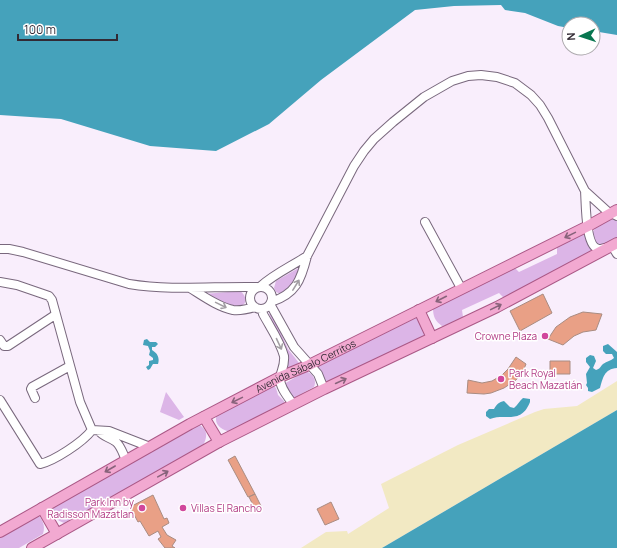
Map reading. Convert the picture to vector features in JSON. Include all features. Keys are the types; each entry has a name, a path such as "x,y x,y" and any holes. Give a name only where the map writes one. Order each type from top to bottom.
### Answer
{"main road":[{"name":"Avenida Sábalo Cerritos","path":"0,532 204,416 280,377 310,365 461,288 615,213"},
{"path":"32,548 219,442 293,404 497,307 615,248"},
{"path":"419,310 432,338"},
{"path":"204,416 219,442"},
{"path":"42,508 57,534"}],"street":[{"path":"189,288 223,307 232,310 258,308 285,297 293,290 303,272 307,256 354,166 374,139 424,98 452,81 480,75 497,77 515,83 531,95 540,105 585,192 591,241 599,249 615,248"},
{"path":"585,192 605,209 615,213"},
{"path":"426,222 461,288"},
{"path":"0,249 23,252 130,284 142,286 189,288 259,286 268,289 272,295 271,303 294,347 318,374 324,389"},
{"path":"293,404 284,392 280,377 284,366 282,350 263,314 250,302 249,298 251,291 307,256"},
{"path":"0,282 17,285 50,296 82,407 95,431"},
{"path":"0,340 4,346 8,346 56,315"},
{"path":"35,398 32,387 70,366"},
{"path":"0,400 40,464 73,447 95,431 104,430 117,437 150,447"},
{"path":"117,437 118,445 126,460"}],"shaded area":[{"path":"612,218 617,219 617,239 602,245 592,240 593,231 595,228"},
{"path":"584,233 587,234 595,251 504,298 499,293 462,310 463,317 447,325 442,326 436,320 433,308 514,267 519,272 557,254 557,246"},
{"path":"302,266 290,290 281,294 276,292 274,288 276,281"},
{"path":"240,291 245,296 246,301 240,307 232,307 223,304 204,294"},
{"path":"272,313 288,349 299,363 288,369 286,352 269,314"},
{"path":"415,316 418,317 425,333 423,337 327,384 321,378 318,370 318,364"},
{"path":"306,371 314,378 314,387 292,399 284,384"},
{"path":"273,385 276,388 278,395 284,401 284,405 231,432 220,428 216,419 218,412"},
{"path":"166,392 184,417 179,420 160,412"},
{"path":"197,423 205,430 206,433 206,439 203,446 64,523 54,516 51,509 54,504"},
{"path":"33,514 39,516 43,522 43,534 19,548 0,548 0,533"}],"sand":[{"path":"617,381 617,410 382,548 301,548 326,532 347,531 348,534 389,508 381,484 458,445 535,412 544,409 577,406"}],"water":[{"path":"0,0 617,0 617,35 601,32 601,16 561,16 561,27 525,13 505,10 501,5 454,6 415,10 321,80 269,124 216,151 150,146 61,119 0,115"},
{"path":"147,339 150,342 156,342 158,344 155,347 152,347 152,350 157,354 159,359 158,364 153,364 148,370 146,367 149,365 149,361 153,360 153,358 149,355 150,351 148,346 143,345 144,340"},
{"path":"608,344 617,352 617,368 607,372 603,378 600,388 592,392 588,391 586,385 586,374 590,367 586,362 586,358 590,355 594,356 596,361 593,368 596,370 598,369 603,364 614,358 612,354 606,354 603,351 603,346"},
{"path":"523,398 530,399 530,402 522,414 512,417 496,417 490,419 486,416 486,412 489,409 494,409 501,402 504,401 510,407 514,408"},
{"path":"617,410 617,548 382,548"}],"building":[{"path":"543,294 552,313 520,331 510,311"},
{"path":"583,312 602,314 596,330 583,332 574,336 563,345 548,339 556,327 570,317"},
{"path":"516,357 526,364 516,380 504,388 491,393 467,393 468,380 482,383 492,381 508,369"},
{"path":"550,361 570,361 570,374 550,374"},
{"path":"235,456 255,494 248,497 228,460"},
{"path":"255,494 262,508 256,511 249,497"},
{"path":"153,495 164,519 167,518 169,523 162,527 167,535 176,540 172,546 175,548 165,548 158,539 161,537 158,531 149,536 140,521 138,522 130,507"},
{"path":"331,502 339,519 325,525 317,509"}],"place":[{"name":"Crowne Plaza","path":"545,336"},
{"name":"Park Royal Beach Mazatlán","path":"501,379"},
{"name":"Park Inn by Radisson Mazatlan","path":"142,508"},
{"name":"Villas El Rancho","path":"183,508"}]}
